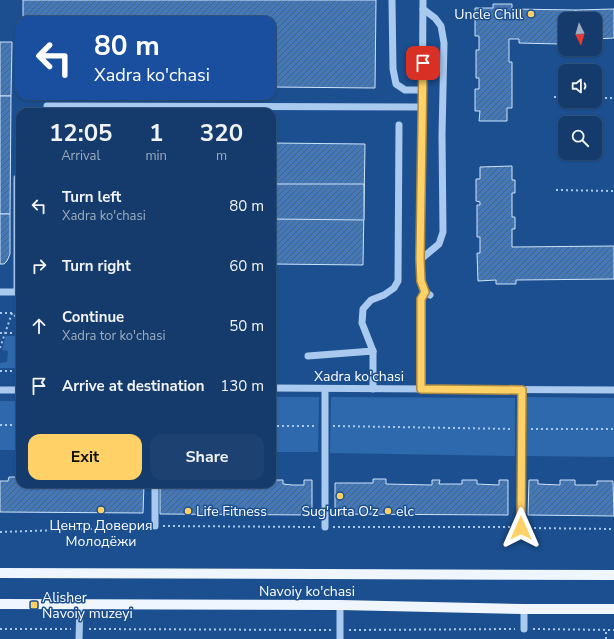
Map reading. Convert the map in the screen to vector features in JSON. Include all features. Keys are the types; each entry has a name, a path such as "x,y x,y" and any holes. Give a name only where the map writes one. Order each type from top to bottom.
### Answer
{"main road":[{"name":"Navoiy ko'chasi","path":"0,573 614,575"},
{"name":"Navoiy ko'chasi","path":"0,604 340,605 614,610"}],"street":[{"path":"392,0 392,69 396,84 405,90 423,90"},
{"path":"421,389 421,299 427,294 421,281 420,259 423,107 423,0"},
{"path":"420,259 439,244 443,232 442,136 444,43 441,26 435,18 423,10"},
{"path":"47,106 423,107"},
{"path":"373,389 373,351 362,323 363,310 371,300 384,295 394,288 398,281 399,125"},
{"path":"0,292 16,292"},
{"path":"308,356 373,351"},
{"name":"Xadra ko'chasi","path":"276,388 614,390"},
{"path":"325,389 325,527"},
{"path":"0,390 16,390"},
{"path":"521,528 522,390"},
{"path":"155,488 155,526"},
{"path":"79,639 80,604"},
{"path":"340,605 340,639"},
{"path":"524,609 524,629"}],"path":[{"path":"602,98 614,98"},
{"path":"556,190 614,191"},
{"path":"0,313 16,312"},
{"path":"12,313 16,317"},
{"path":"0,348 12,313"},
{"path":"0,333 16,334"},
{"path":"0,371 16,371"},
{"path":"0,425 16,425"},
{"path":"276,426 614,429"},
{"path":"0,532 155,526 614,528"},
{"path":"0,629 614,630"},
{"path":"606,630 606,639"}],"shaded area":[{"path":"6,336 16,336 16,368 0,368 0,363 7,362 8,351 2,350"},
{"path":"276,397 319,397 318,452 276,452"},
{"path":"331,397 515,398 515,456 330,453"},
{"path":"527,397 614,398 614,457 527,456"},
{"path":"0,401 16,401 16,450 0,450"}],"building":[{"path":"23,0 376,0 375,88 276,87 276,16 23,16"},
{"path":"493,4 512,4 512,9 576,10 576,12 558,12 558,44 519,43 519,39 509,39 509,62 512,62 512,108 507,108 507,121 479,121 480,111 475,111 475,89 479,89 479,78 476,78 476,50 479,50 479,36 475,36 475,8 493,8"},
{"path":"614,9 614,38 602,39 602,12 576,12 576,10"},
{"path":"0,42 12,42 11,96 0,96"},
{"path":"0,96 11,96 10,214 0,214"},
{"path":"276,143 365,144 363,265 276,264"},
{"path":"512,166 512,180 515,180 515,193 512,193 512,217 515,217 515,229 512,229 512,247 614,246 614,279 516,280 516,284 496,284 496,280 478,281 477,253 480,253 480,237 477,237 477,205 480,205 480,202 476,201 476,179 480,179 480,167"},
{"path":"276,184 364,184 364,220 276,219"},
{"path":"0,214 10,214 10,254 4,264 0,264"},
{"path":"9,477 16,477 16,488 144,488 143,513 0,512 0,481 8,481"},
{"path":"373,479 386,479 386,484 432,485 432,480 440,480 439,484 462,484 462,480 477,480 477,484 499,485 499,480 508,480 508,515 335,514 335,483 373,483"},
{"path":"276,480 283,480 283,484 304,485 304,480 312,480 312,515 160,514 160,488 276,488"},
{"path":"529,480 538,480 538,484 560,485 560,480 575,480 575,485 597,485 597,481 613,481 614,516 528,515"}],"place":[{"name":"Uncle Chill","path":"531,14"},
{"name":"Sug'urta O'z","path":"340,496"},
{"name":"Центр Доверия Молодёжи","path":"101,510"},
{"name":"Life Fitness","path":"188,511"},
{"name":"elc","path":"388,511"},
{"name":"Alisher Navoiy muzeyi","path":"34,605"}],"route":[{"path":"423,63 420,259 421,281 425,292 421,299 421,389 522,390 521,528"}]}
